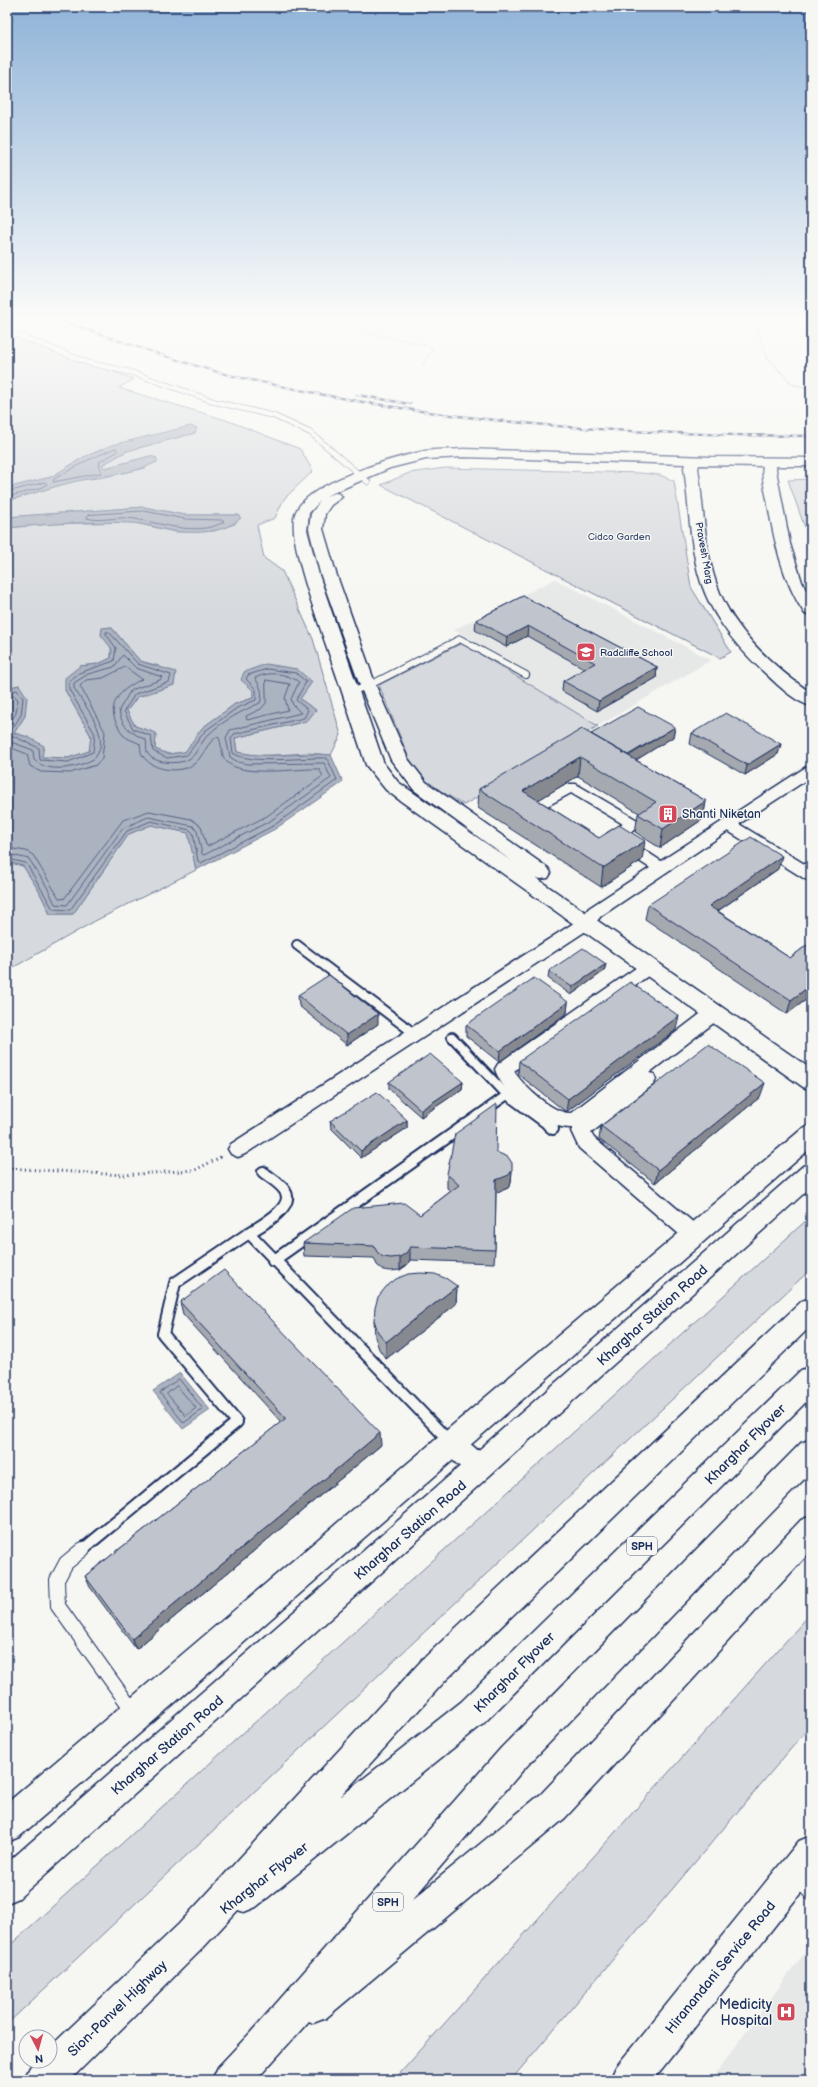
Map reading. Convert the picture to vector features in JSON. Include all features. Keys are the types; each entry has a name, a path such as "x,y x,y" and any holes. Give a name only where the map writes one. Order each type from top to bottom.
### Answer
{"main road":[{"path":"811,470 769,466 450,453 413,457 365,478 335,486 313,499 302,513 300,530 311,575 359,689 400,760 420,786 590,918 649,967 811,1081"},
{"path":"769,466 811,462"},
{"name":"Pravesh Marg","path":"692,464 706,574 712,594 736,634 776,674 811,701"},
{"path":"769,466 787,558 798,591 811,611"},
{"path":"590,918 811,1063"},
{"path":"7,1825 136,1716 811,1134"},
{"name":"Kharghar Station Road","path":"7,1886 811,1173"},
{"path":"191,1936 434,1670 811,1309"},
{"name":"Kharghar Flyover","path":"191,1936 472,1713 811,1379"},
{"name":"SPH","path":"231,2080 264,2046 512,1759 811,1452"},
{"path":"264,2046 553,1806 811,1530"},
{"name":"Hiranandani Service Road","path":"629,2080 808,1866"},
{"name":"Sion-Panvel Highway","path":"43,2080 191,1936"}],"street":[{"path":"238,1149 415,1034 811,770"},
{"path":"548,822 529,810 571,787 634,824 608,840 662,868"},
{"path":"728,825 811,874"},
{"path":"649,967 504,1069 506,1076 555,1120 568,1122 575,1120 719,1016"},
{"path":"694,1235 594,1151 586,1143 581,1131 719,1016"},
{"path":"452,1444 480,1468"}],"lane":[{"path":"275,416 311,433 365,478"},
{"path":"359,689 460,639 526,675"},
{"path":"297,945 415,1034"},
{"path":"452,1037 507,1095 553,1129"},
{"path":"273,1261 507,1095"},
{"path":"136,1716 58,1606 57,1580 66,1563 237,1422 162,1334 175,1283 285,1207 288,1199 286,1192 263,1172"},
{"path":"249,1233 273,1261 452,1444"}],"path":[{"path":"7,1168 123,1175 195,1170 238,1149"}],"shaded area":[{"name":"Radcliffe School","path":"555,579 711,660 598,726 462,643 470,639 454,630"},
{"name":"Medicity Hospital","path":"811,1944 811,2080 711,2080"}],"green space":[{"path":"7,416 214,416 300,449 313,471 284,499 275,518 257,525 264,558 282,571 313,639 341,735 331,755 307,753 259,756 237,752 235,738 307,721 315,710 300,699 312,681 253,690 253,698 235,704 202,728 185,752 168,754 155,749 156,733 135,726 127,711 137,697 174,685 159,666 140,661 111,627 111,658 98,664 80,666 65,690 91,736 90,751 68,758 42,757 28,737 14,733 25,716 19,685 7,688 7,528 50,524 131,522 175,532 214,531 235,524 238,515 185,515 144,507 7,517 7,501 74,481 105,477 146,468 150,456 105,468 102,465 127,451 195,433 84,457 51,477 7,488"},
{"name":"Cidco Garden","path":"445,468 641,473 660,475 674,481 691,587 731,652 720,658 381,485 409,473"},
{"path":"811,479 811,545 788,480"},
{"path":"462,643 598,726 464,805 424,781 413,768 379,685"},
{"path":"151,825 189,833 196,870 95,921 7,971 7,862 23,866 39,891 50,914 73,914 129,834"},
{"path":"811,1216 811,1269 7,2024 7,1948"},
{"path":"811,1613 811,1725 511,2080 394,2080"}],"water":[{"path":"190,426 197,428 195,433 127,451 102,465 105,468 150,456 157,458 157,462 147,467 84,479 7,501 7,488 51,477 84,457 112,445"},
{"path":"144,507 185,515 238,515 241,518 227,527 201,532 174,531 135,523 114,522 68,523 7,528 7,517"},
{"path":"111,627 140,661 176,672 174,685 137,697 127,711 135,726 156,733 155,749 168,754 185,752 202,728 235,704 253,698 253,690 241,680 244,672 266,664 297,669 312,682 300,699 316,710 307,721 235,738 237,752 260,755 331,755 343,782 275,829 196,870 188,833 151,825 129,834 73,914 50,914 39,891 23,866 7,862 7,688 19,685 27,697 25,716 14,733 28,737 44,746 42,757 68,758 89,751 91,736 65,690 65,678 80,666 98,664 111,658 112,649 101,635 102,628"},
{"path":"180,1373 210,1410 183,1429 153,1391"}],"building":[{"path":"523,596 657,667 599,701 563,681 595,663 528,626 507,637 476,620"},
{"path":"638,707 675,727 628,755 591,734"},
{"path":"726,713 781,744 747,765 692,733"},
{"path":"582,729 706,801 663,829 638,814 656,802 580,757 523,791 599,838 619,825 645,841 603,868 479,789"},
{"path":"751,837 782,856 709,906 790,958 811,942 811,985 791,1000 648,905"},
{"path":"583,948 606,964 572,987 549,971"},
{"path":"329,975 378,1014 347,1035 298,995"},
{"path":"534,978 568,1002 500,1051 466,1025"},
{"path":"630,982 679,1016 568,1099 519,1061"},
{"path":"708,1044 765,1083 658,1170 601,1126"},
{"path":"430,1054 463,1082 421,1110 389,1082"},
{"path":"377,1092 407,1120 361,1151 330,1121"},
{"path":"497,1104 496,1152 508,1157 512,1163 512,1170 509,1175 496,1180 495,1250 410,1247 406,1253 400,1257 391,1258 383,1257 377,1252 374,1246 303,1243 353,1208 404,1203 420,1215 459,1185 447,1174 455,1134"},
{"path":"224,1270 380,1433 132,1639 85,1576 286,1418 180,1302"},
{"path":"408,1274 435,1274 447,1279 457,1286 386,1342 378,1332 374,1320 378,1297 386,1287 396,1279"}],"railway":[{"path":"462,416 564,427 626,431 687,434 811,436"}],"place":[{"name":"Radcliffe School","path":"586,652"},
{"name":"Shanti Niketan","path":"668,814"},
{"name":"Medicity Hospital","path":"786,2012"}]}
